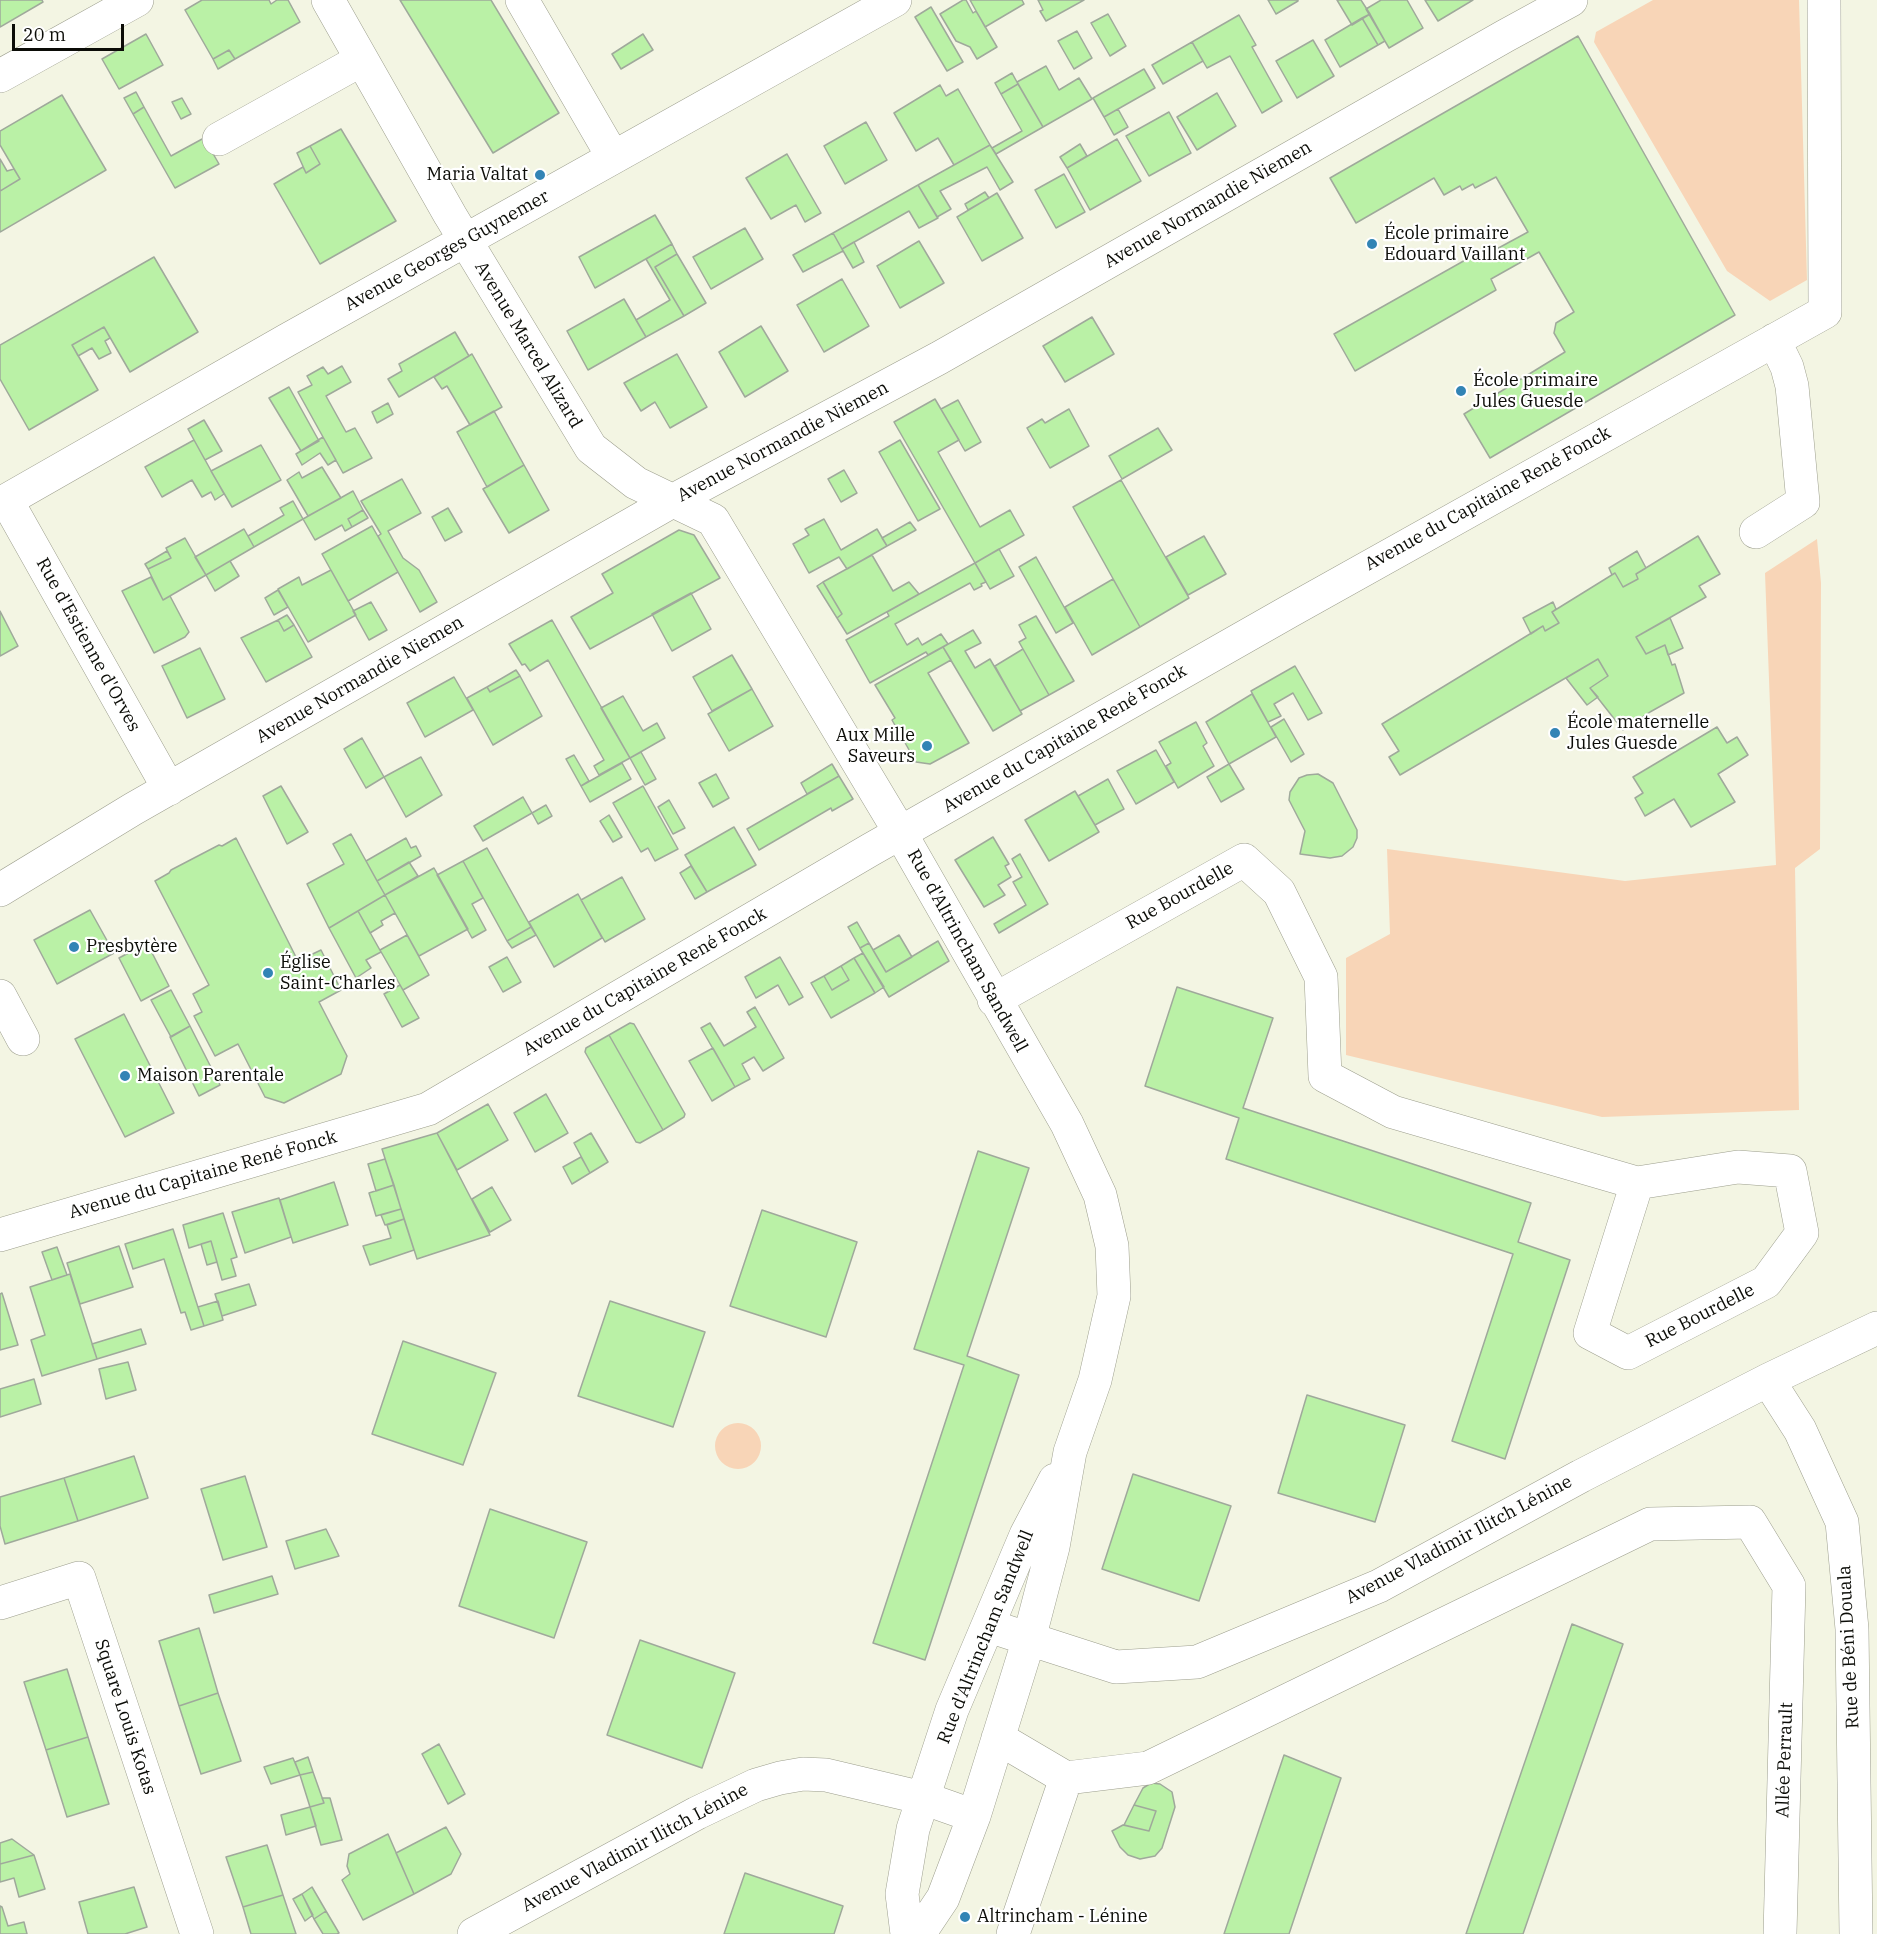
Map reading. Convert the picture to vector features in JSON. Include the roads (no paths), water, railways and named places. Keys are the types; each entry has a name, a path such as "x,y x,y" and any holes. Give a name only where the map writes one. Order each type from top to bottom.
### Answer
{"street":[{"path":"0,76 137,0"},
{"name":"Avenue Marcel Alizard","path":"328,0 465,241 591,448 636,483 674,500"},
{"path":"522,0 613,157"},
{"name":"Avenue Georges Guynemer","path":"3,502 895,0"},
{"name":"Avenue Normandie Niemen","path":"0,890 169,789 674,500 939,358 1494,41 1571,0"},
{"name":"Avenue du Capitaine René Fonck","path":"0,1235 428,1109 1426,533 1825,312 1824,0"},
{"path":"219,139 361,60"},
{"path":"1756,532 1803,502 1792,386 1787,367 1774,340"},
{"name":"Rue d'Altrincham Sandwell","path":"674,500 713,520 901,834 1067,1124 1100,1195 1112,1246 1114,1296 1095,1380 1070,1452 1026,1535 952,1710 913,1829 902,1894 907,1934"},
{"name":"Rue d'Estienne d'Orves","path":"3,502 169,789"},
{"name":"Rue Bourdelle","path":"994,1000 1244,860 1279,892 1321,977 1325,1076 1393,1112 1636,1183 1738,1167 1790,1171 1802,1233 1766,1282 1628,1353 1590,1333 1636,1183"},
{"path":"0,996 23,1039"},
{"name":"Avenue Vladimir Ilitch Lénine","path":"989,1626 1116,1666 1197,1662 1379,1586 1581,1476 1767,1380 1877,1328"},
{"name":"Rue de Béni Douala","path":"1767,1380 1800,1430 1842,1522 1852,1629 1856,1934"},
{"name":"Rue d'Altrincham Sandwell","path":"919,1934 943,1898 974,1816 1029,1639 1053,1547 1070,1452"},
{"name":"Allée Perrault","path":"1066,1778 1148,1768 1650,1524 1750,1522 1790,1586 1780,1934"},
{"name":"Square Louis Kotas","path":"0,1603 79,1578 197,1934"},
{"path":"998,1738 1066,1778 1013,1934"},
{"name":"Avenue Vladimir Ilitch Lénine","path":"474,1934 697,1813 756,1785 803,1774 826,1775 923,1798 974,1816"}],"place":[{"name":"Maria Valtat","path":"540,175"},
{"name":"École primaire Edouard Vaillant","path":"1372,244"},
{"name":"École primaire Jules Guesde","path":"1461,391"},
{"name":"École maternelle Jules Guesde","path":"1555,733"},
{"name":"Aux Mille Saveurs","path":"927,746"},
{"name":"Presbytère","path":"74,947"},
{"name":"Église Saint-Charles","path":"268,973"},
{"name":"Maison Parentale","path":"125,1076"},
{"name":"Altrincham - Lénine","path":"965,1917"}]}
